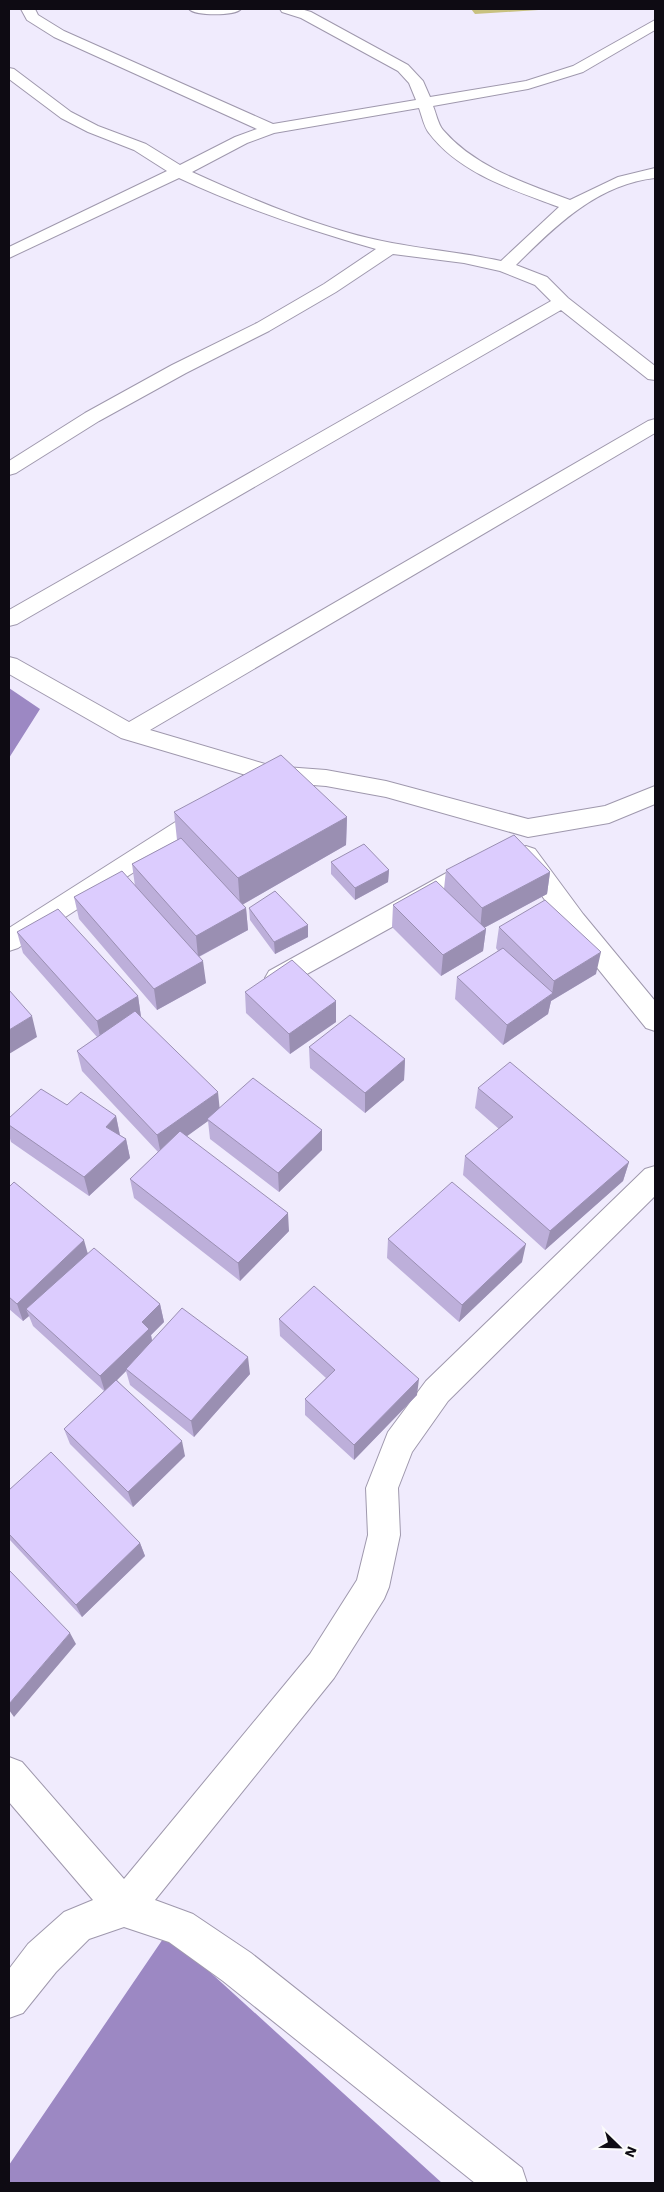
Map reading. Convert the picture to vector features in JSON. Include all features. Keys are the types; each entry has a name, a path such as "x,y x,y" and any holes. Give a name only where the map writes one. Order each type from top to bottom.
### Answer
{"street":[{"path":"28,9 32,16 59,34 271,129"},
{"path":"196,9 234,9"},
{"path":"287,9 306,15 403,68 416,82 436,131 469,162 509,182 571,206"},
{"path":"9,253 179,172 240,140 271,129 528,85 578,69 651,32"},
{"path":"9,72 66,115 93,129 140,147 179,172 233,197 316,226 390,248 464,258 505,267 541,281 562,302 655,375"},
{"path":"505,267 571,206 624,180 644,173 655,173"},
{"path":"9,469 92,417 178,369 263,327 330,288 390,248"},
{"path":"9,619 562,302"},
{"path":"129,732 655,425"},
{"path":"9,664 129,732 272,774 326,778 386,789 524,836 574,921 655,1020"},
{"path":"9,941 272,774"},
{"path":"278,978 459,878 524,836 609,814 655,794"},
{"path":"9,1999 42,1958 77,1926 124,1908 322,1666 372,1587 384,1535 382,1488 399,1443 437,1391 655,1178"},
{"path":"9,1775 124,1908 180,1927 237,1967 507,2183"}],"shaded area":[{"path":"471,9 554,9 475,14"},
{"path":"9,688 40,709 9,758"},
{"path":"167,1933 442,2183 9,2183 9,2165"}],"building":[{"path":"281,755 347,817 238,878 174,812"},
{"path":"514,835 550,872 482,908 446,870"},
{"path":"181,838 246,908 196,936 132,864"},
{"path":"364,844 389,870 355,888 331,862"},
{"path":"122,871 203,961 154,989 74,897"},
{"path":"436,881 486,929 443,955 393,905"},
{"path":"275,891 308,925 274,942 249,908"},
{"path":"545,900 601,952 554,981 499,927"},
{"path":"58,909 138,996 97,1021 17,932"},
{"path":"503,948 553,993 507,1025 457,977"},
{"path":"292,960 336,1001 289,1034 245,992"},
{"path":"9,990 32,1016 9,1030"},
{"path":"135,1011 218,1092 157,1135 77,1051"},
{"path":"350,1015 405,1059 365,1093 309,1047"},
{"path":"510,1062 629,1162 550,1231 465,1156 513,1117 478,1088"},
{"path":"253,1078 322,1130 278,1173 207,1119"},
{"path":"41,1089 67,1105 81,1092 116,1116 106,1127 126,1139 84,1177 9,1125 9,1118"},
{"path":"180,1131 288,1213 238,1263 130,1179"},
{"path":"14,1182 84,1240 17,1304 9,1297 9,1187"},
{"path":"452,1182 526,1244 462,1305 388,1239"},
{"path":"94,1248 160,1304 142,1322 149,1329 100,1376 26,1309"},
{"path":"314,1286 419,1379 354,1445 305,1399 335,1370 279,1319"},
{"path":"182,1308 248,1357 191,1421 126,1369"},
{"path":"116,1380 182,1441 128,1492 64,1429"},
{"path":"51,1452 140,1543 76,1605 9,1534 9,1490"},
{"path":"9,1570 70,1633 9,1704"}]}
